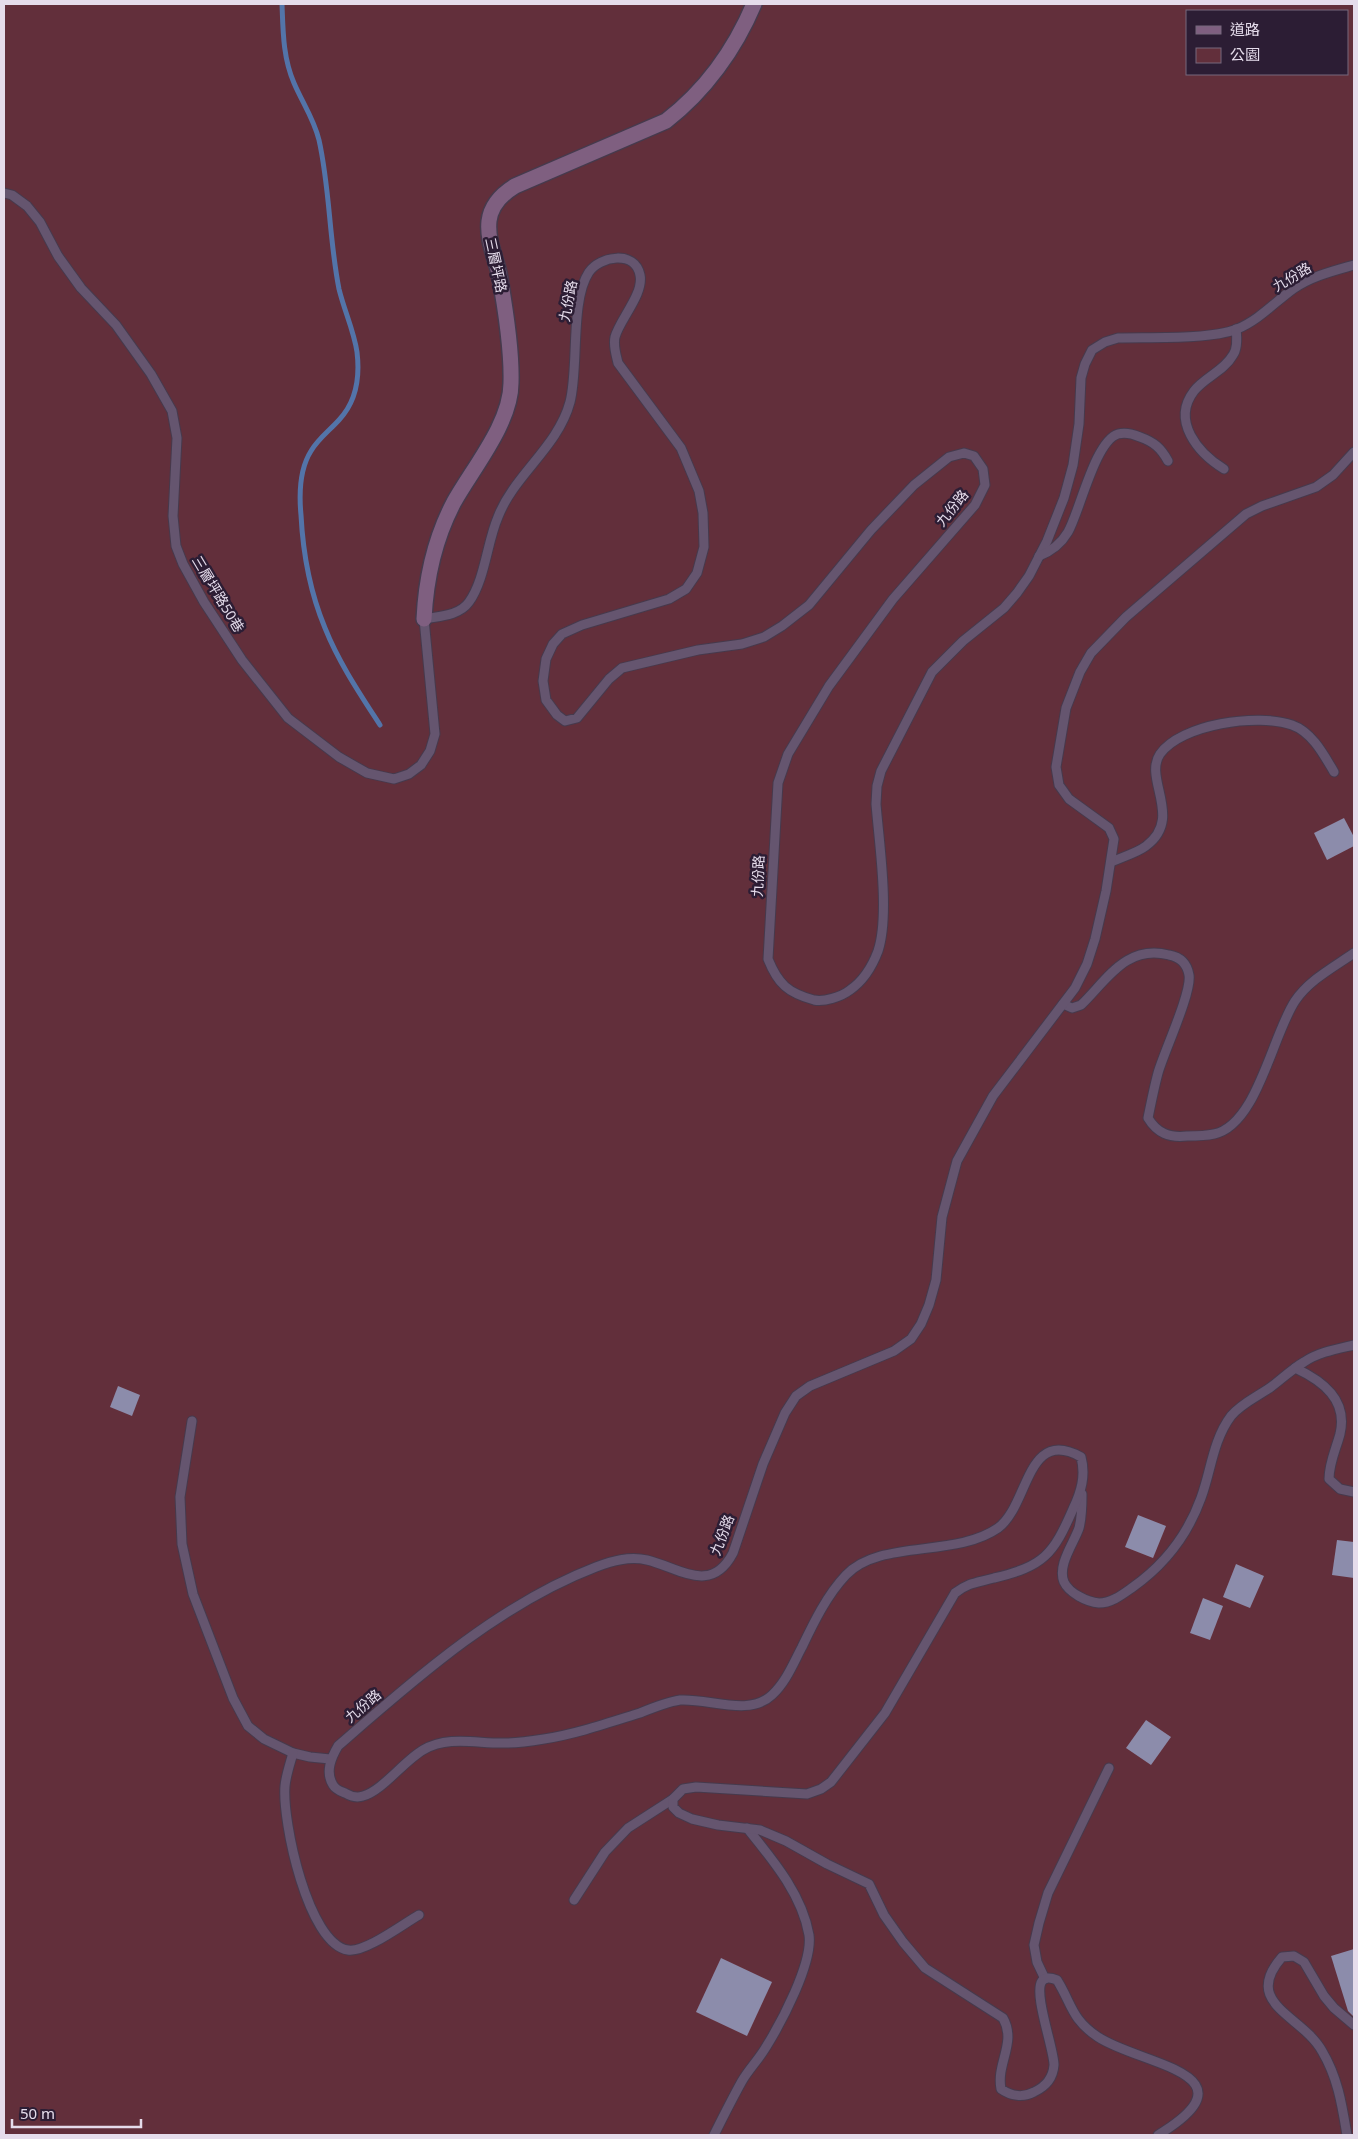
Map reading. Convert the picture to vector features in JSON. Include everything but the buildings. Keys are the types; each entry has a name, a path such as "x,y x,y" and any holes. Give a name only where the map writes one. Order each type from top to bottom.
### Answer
{"street":[{"name":"三層坪路","path":"424,619 432,556 453,504 499,426 509,402 512,383 505,305 489,236 489,221 493,207 503,194 515,186 666,121 684,107 712,76 745,26 754,4"}],"lane":[{"name":"三層坪路50巷","path":"4,193 12,195 27,206 81,288 116,325 152,374 172,411 177,438 173,516 176,546 204,602 242,660 288,718 339,757 367,773 394,779 409,774 421,765 430,751 435,734 424,619"},
{"name":"九份路","path":"424,619 458,612 468,603 477,587 498,516 507,498 552,436 566,412 573,386 577,322 583,285 589,272 598,264 609,259 625,258 633,262 640,275 638,291 615,336 614,347 618,363 681,448 699,491 703,513 704,547 697,573 686,589 668,599 582,625 562,634 553,644 546,659 543,681 546,700 557,715 565,720 577,718 609,679 622,668 698,650 742,644 764,637 782,626 809,605 871,530 914,485 949,457 964,452 974,456 983,469 985,485 975,505 893,599 829,686 788,754 778,783 768,960 776,978 793,992 816,1000 842,996 862,981 878,951 883,917 876,804 877,786 881,771 903,724 932,672 952,650 1004,608 1017,594 1047,541 1064,498 1073,466 1079,424 1081,378 1092,350 1105,342 1118,338 1212,334 1236,329 1254,320 1294,288 1318,276 1354,265"},
{"path":"1224,469 1209,460 1193,440 1184,422 1186,405 1194,391 1224,366 1235,354 1236,329"},
{"path":"1039,556 1051,551 1068,533 1098,457 1106,443 1117,434 1132,434 1149,440 1161,448 1168,461"},
{"name":"九份路","path":"330,1759 338,1746 499,1616 530,1597 569,1578 614,1560 632,1558 647,1560 699,1577 715,1573 726,1565 733,1553 763,1464 785,1413 796,1396 810,1386 894,1352 911,1339 921,1324 936,1280 942,1218 957,1161 993,1096 1075,988 1087,964 1095,939 1114,839 1109,828 1069,799 1059,785 1056,767 1066,708 1080,672 1091,653 1126,617 1231,526 1246,514 1262,506 1316,487 1333,475 1354,452"},
{"path":"1111,862 1146,846 1159,829 1162,822 1163,805 1155,766 1158,756 1167,745 1212,724 1272,721 1292,725 1309,736 1334,772"},
{"path":"1063,1004 1072,1008 1081,1005 1122,962 1135,956 1166,954 1178,958 1187,966 1190,977 1181,1009 1158,1073 1148,1118 1154,1128 1163,1133 1183,1137 1214,1134 1226,1129 1240,1118 1250,1104 1284,1019 1297,999 1312,982 1354,952"},
{"path":"192,1421 180,1497 182,1544 192,1594 232,1698 248,1726 264,1739 294,1753 330,1759 329,1778 336,1789 350,1796 362,1797 377,1788 422,1750 435,1744 454,1740 505,1743 544,1739 588,1729 678,1700 704,1700 740,1706 757,1704 771,1696 787,1678 827,1599 847,1573 864,1562 889,1554 938,1548 971,1541 987,1534 1000,1526 1016,1502 1035,1464 1044,1454 1055,1449 1070,1450 1081,1457 1084,1469 1080,1521 1063,1567 1064,1581 1073,1592 1089,1601 1100,1603 1114,1599 1149,1576 1173,1549 1185,1531 1201,1498 1215,1450 1231,1417 1240,1407 1271,1387 1295,1368 1319,1354 1354,1345"},
{"path":"1295,1368 1309,1375 1322,1385 1334,1397 1340,1407 1340,1433 1329,1469 1329,1479 1340,1489 1354,1492"},
{"path":"574,1900 605,1852 628,1828 673,1799 683,1789 696,1786 808,1794 821,1789 831,1782 885,1713 955,1593 968,1584 1019,1572 1044,1559 1061,1538 1082,1490 1082,1484"},
{"path":"294,1753 285,1787 286,1811 301,1884 329,1941 340,1948 350,1951 362,1948 419,1915"},
{"path":"1045,1979 1037,1962 1034,1945 1048,1893 1110,1768"},
{"path":"673,1799 673,1807 679,1813 692,1819 718,1825 760,1830 786,1841 826,1864 869,1884 884,1915 903,1942 926,1968 1004,2018 1010,2037 999,2078 1001,2089 1009,2094 1030,2094 1042,2089 1052,2075 1054,2065 1043,2015 1040,1988 1041,1982 1045,1979 1057,1980 1069,2006 1083,2025 1099,2038 1118,2048 1185,2073 1194,2082 1198,2092 1195,2106 1185,2118 1158,2135"},
{"path":"714,2135 743,2079 767,2047 795,1992 806,1963 809,1936 800,1906 789,1886 767,1852 747,1828"},
{"path":"1347,2135 1340,2091 1322,2050 1306,2031 1275,2006 1269,1995 1268,1982 1272,1968 1282,1957 1294,1956 1304,1962 1324,1996 1334,2008 1354,2025"}],"green space":[{"path":"4,4 1354,4 1354,2135 4,2135"}],"waterway":[{"path":"282,4 284,44 290,74 317,132 323,158 339,289 354,336 358,361 356,388 350,405 339,420 320,439 304,466 300,499 303,544 311,587 325,628 343,666 380,725"}]}
